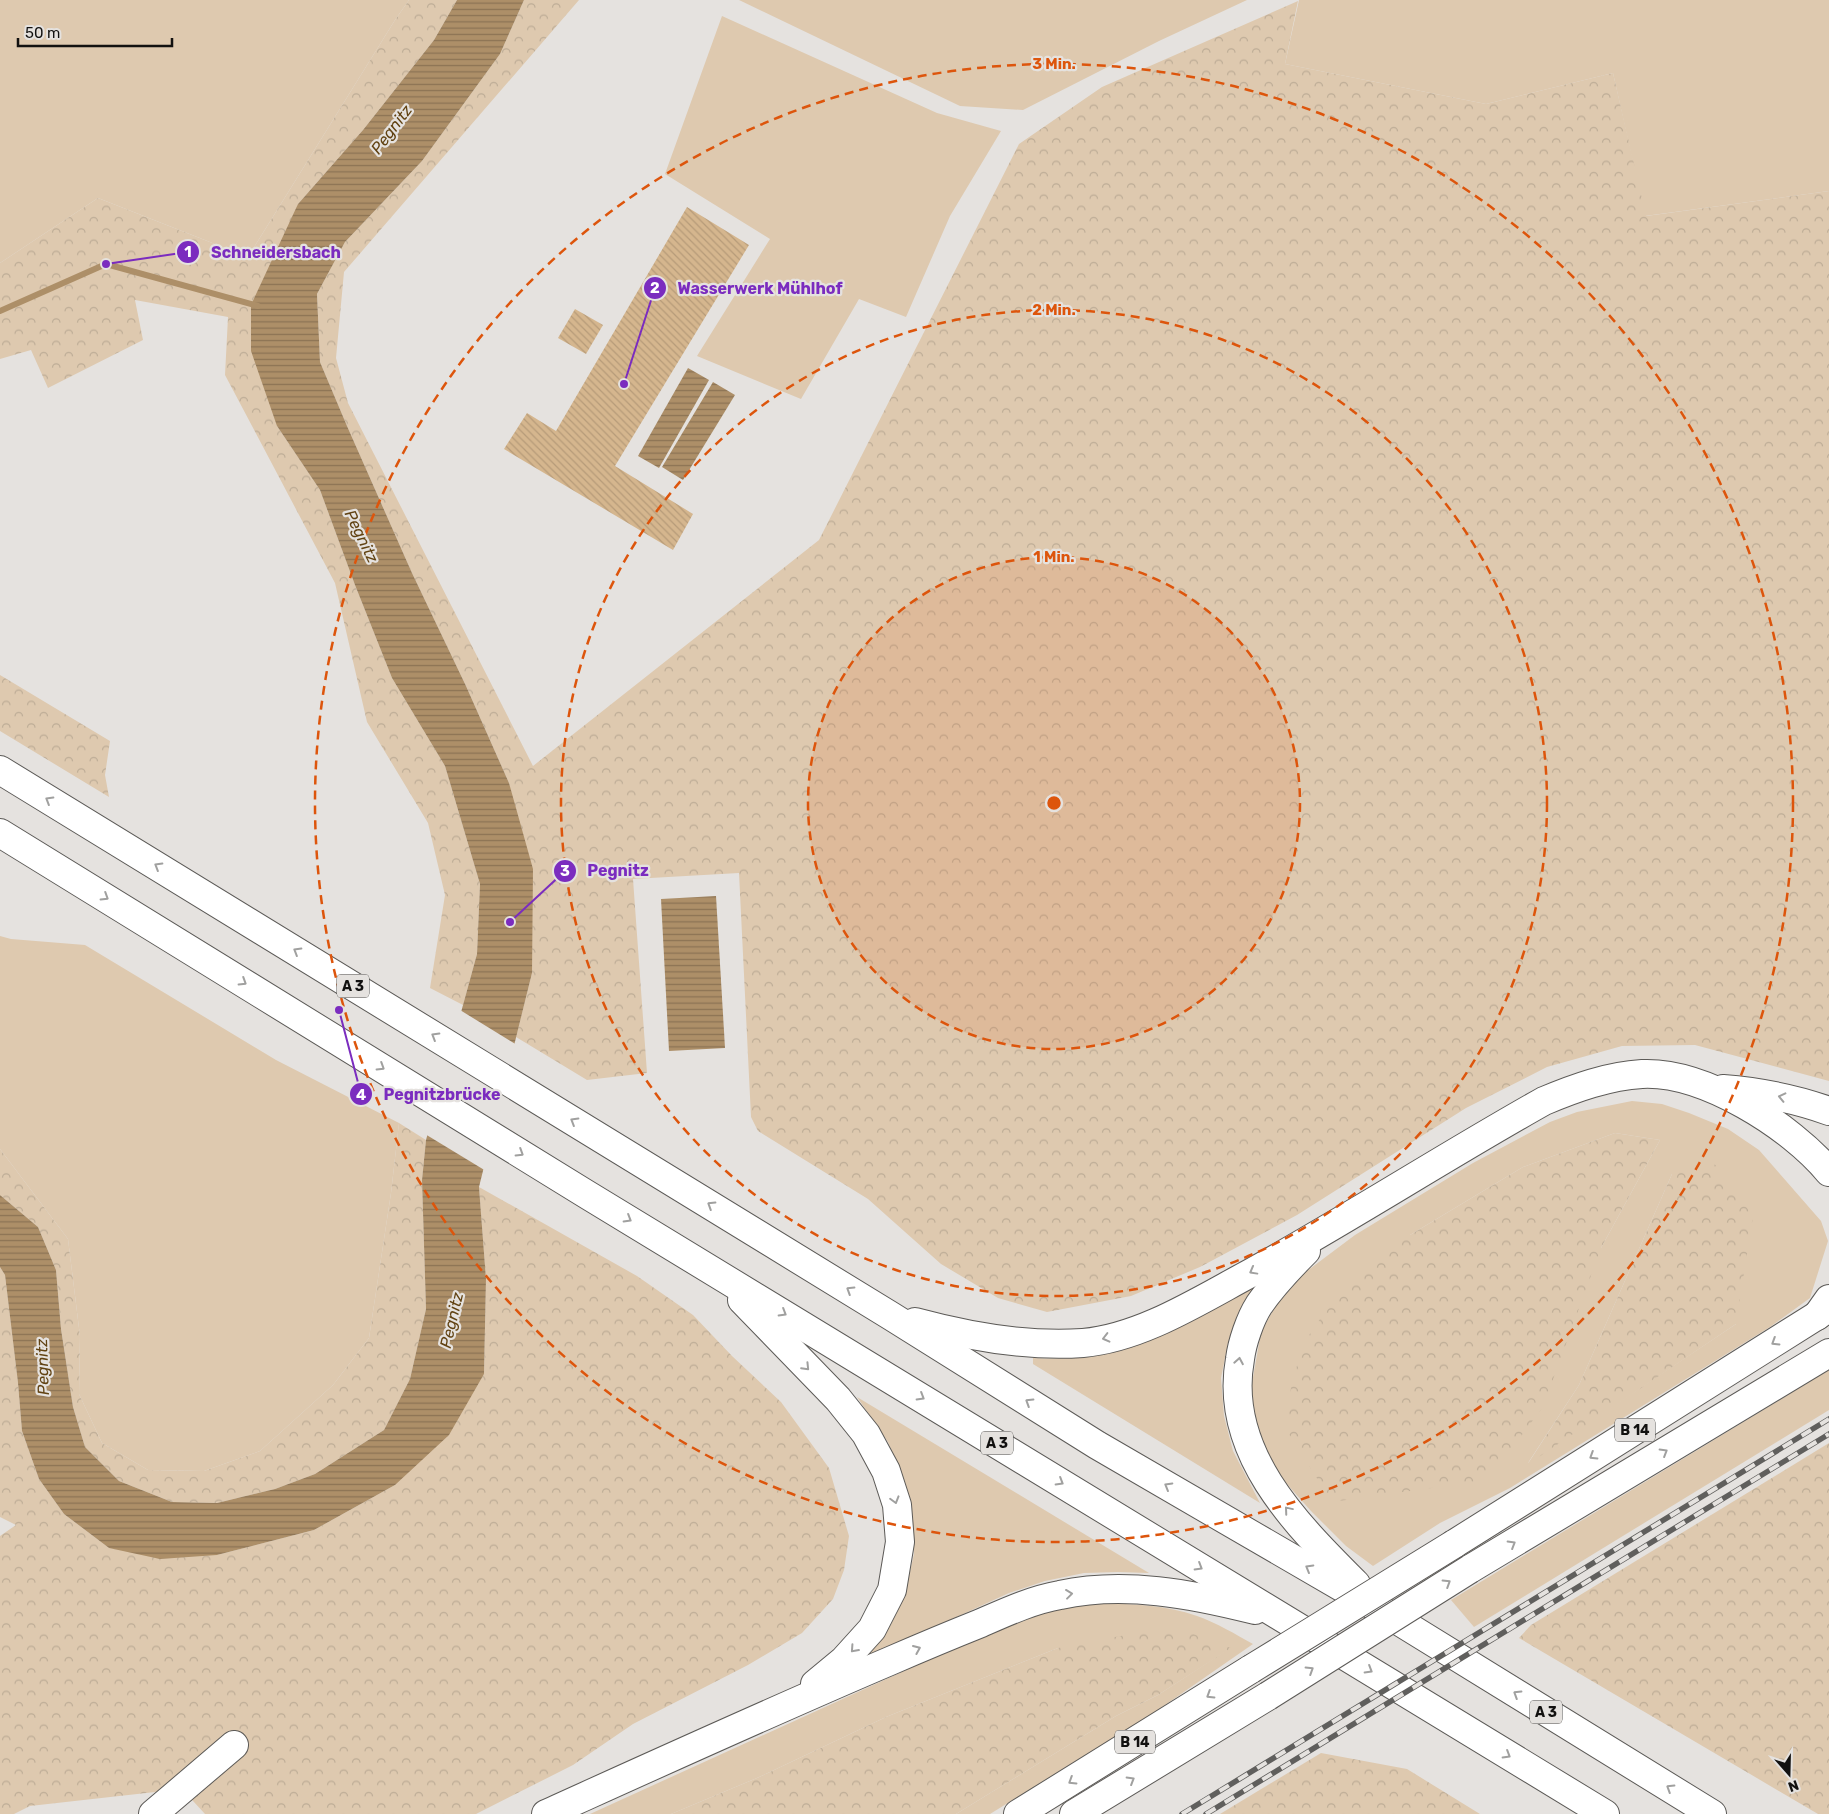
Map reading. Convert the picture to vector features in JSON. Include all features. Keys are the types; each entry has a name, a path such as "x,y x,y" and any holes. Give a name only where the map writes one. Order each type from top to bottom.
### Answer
{"main road":[{"name":"A 3","path":"0,770 892,1316 1097,1445 1381,1610 1712,1814"},
{"name":"A 3","path":"0,833 586,1194 1604,1814"},
{"path":"892,1316 943,1329 1034,1342 1083,1343 1104,1339 1166,1318 1326,1230 1544,1101 1569,1090 1614,1077 1644,1074 1673,1076 1710,1088 1746,1106 1772,1122 1799,1142 1829,1172"},
{"path":"1710,1088 1760,1092 1829,1111"},
{"path":"1326,1230 1286,1271 1258,1307 1242,1346 1236,1378 1238,1410 1246,1439 1264,1476 1284,1507 1326,1554 1381,1610"},
{"path":"711,1269 832,1394 866,1434 886,1471 896,1505 900,1542 892,1590 872,1629 844,1660 792,1703"},
{"name":"B 14","path":"1018,1814 1454,1544 1825,1308"},
{"name":"B 14","path":"1074,1814 1268,1696 1470,1569 1829,1354"},
{"path":"546,1814 792,1703 1018,1607 1060,1595 1098,1590 1144,1590 1193,1596 1282,1618"},
{"path":"153,1814 234,1745"}],"green space":[{"path":"0,0 409,0 248,257 98,198 0,263"},
{"path":"409,0 457,0 434,40 363,130 298,204 277,426 320,490 392,678 445,766 480,884 477,954 463,1005 430,988 445,895 428,823 367,722 335,583 225,375 228,317 135,300 143,340 48,388 31,350 0,359 0,263 98,198 248,257"},
{"path":"524,0 579,0 344,272 336,358 348,403 533,766 819,540 1019,144 1102,87 1298,1 1285,64 1486,104 1613,73 1646,216 1829,191 1829,1081 1695,1045 1622,1046 1547,1067 1466,1108 1297,1215 1200,1267 1131,1296 1047,1312 998,1298 941,1264 868,1199 758,1131 751,1117 739,873 633,879 647,1073 587,1080 516,1037 532,973 509,783 466,686 412,573 320,362 317,294 345,242 422,161 500,54"},
{"path":"739,0 1247,0 1159,41 1023,110 960,106"},
{"path":"1299,0 1829,0 1829,191 1645,216 1613,73 1486,104 1285,64"},
{"path":"722,16 937,113 1001,131 950,216 906,317 859,299 801,399 697,356 770,239 665,174"},
{"path":"0,675 110,741 105,775 109,797 0,731"},
{"path":"0,936 11,939 85,945 276,1060 399,1123 391,1193 369,1338 333,1385 260,1451 204,1471 148,1470 102,1443 79,1394 80,1336 68,1239 0,1149"},
{"path":"1632,1101 1662,1104 1728,1129 1759,1150 1821,1221 1828,1241 1810,1298 1770,1327 1510,1488 1440,1523 1373,1566 1346,1546 1311,1511 1286,1483 1264,1451 1251,1411 1252,1383 1261,1332 1275,1307 1303,1274 1355,1235 1473,1163 1550,1122 1577,1112","holes":["1615,1133 1660,1140 1601,1248 1410,1235 1523,1167","1672,1174 1736,1324 1528,1463 1579,1385"]},
{"path":"399,1123 426,1140 422,1180 426,1309 410,1379 384,1430 315,1474 275,1489 217,1503 172,1502 119,1481 85,1447 73,1407 61,1329 56,1270 38,1227 0,1195 0,1149 68,1239 80,1336 79,1394 102,1443 148,1470 204,1471 260,1451 333,1385 369,1338 391,1193"},
{"path":"1615,1133 1660,1140 1601,1248 1543,1407 1488,1480 1332,1502 1287,1431 1291,1387 1303,1344 1339,1291 1410,1235 1523,1167"},
{"path":"1711,1160 1754,1210 1736,1324 1527,1465 1579,1385 1672,1174"},
{"path":"479,1187 637,1276 693,1315 732,1356 781,1402 829,1468 849,1536 844,1570 833,1599 802,1633 748,1665 633,1724 573,1765 476,1814 205,1814 182,1789 30,1806 14,1814 0,1814 0,1536 16,1525 0,1517 0,1267 5,1275 22,1431 39,1479 64,1514 109,1548 217,1555 314,1530 395,1485 484,1374 486,1279"},
{"path":"1257,1284 1240,1314 1228,1343 1221,1378 1224,1416 1233,1451 1260,1503 1033,1364 1033,1358 1079,1358 1094,1356 1137,1344 1198,1317"},
{"path":"1829,1370 1829,1410 1474,1627 1451,1600"},
{"path":"857,1397 1149,1573 1084,1573 1045,1581 1009,1593 867,1658 891,1624 905,1593 914,1554 912,1515 903,1478 888,1442"},
{"path":"1829,1443 1829,1814 1818,1814 1519,1638 1531,1625"},
{"path":"1101,1603 1149,1606 1185,1612 1212,1622 1253,1644 1155,1712 990,1814 956,1814 1116,1716 1158,1695 1230,1648 1058,1648 886,1717 757,1778 671,1814 590,1814 961,1645 1057,1608"},
{"path":"1172,1626 1231,1648 1158,1695 1116,1716 956,1814 671,1814 757,1778 886,1717 1058,1648"},
{"path":"1321,1753 1407,1769 1480,1814 1220,1814"}],"water":[{"path":"457,0 524,0 500,54 422,161 345,242 317,294 320,362 412,573 466,686 509,783 533,869 532,973 479,1187 486,1279 484,1374 449,1435 395,1485 314,1530 217,1555 160,1559 109,1548 64,1514 39,1479 22,1431 5,1275 0,1267 0,1195 38,1227 56,1270 61,1329 73,1407 85,1447 119,1481 172,1502 217,1503 275,1489 315,1474 384,1430 410,1379 426,1309 422,1180 426,1140 477,954 480,884 445,766 392,678 320,490 277,426 251,351 251,305 298,204 363,130 434,40"},
{"path":"688,368 709,380 659,468 638,456"},
{"path":"713,382 735,395 683,480 662,467"},
{"path":"716,896 725,1048 669,1051 661,899"}],"pier":[{"path":"460,1010 517,1045 486,1171 425,1134"}],"building":[{"path":"687,207 749,245 615,466 693,514 673,550 504,449 527,413 556,431"},
{"path":"575,309 603,325 586,354 558,338"}],"waterway":[{"path":"0,311 106,264 258,306"}],"railway":[{"path":"1182,1814 1829,1419"},
{"path":"1206,1814 1829,1434"}],"place":[{"name":"Schneidersbach","path":"106,264"},
{"name":"Wasserwerk Mühlhof","path":"624,384"},
{"name":"Pegnitz","path":"510,922"},
{"name":"Pegnitzbrücke","path":"339,1010"}]}
